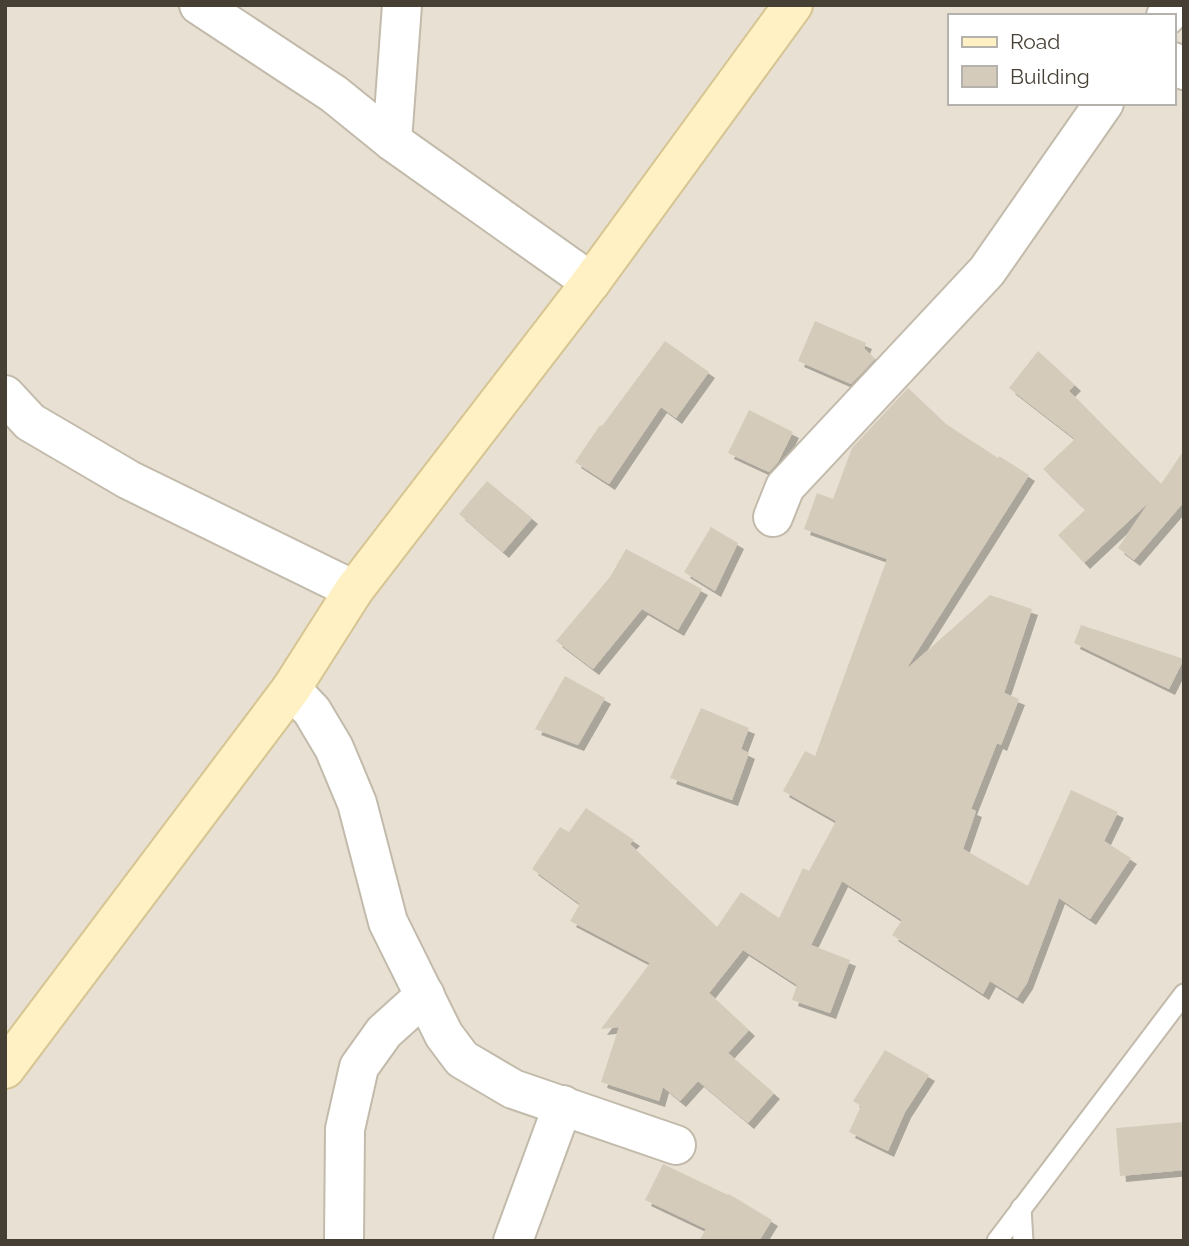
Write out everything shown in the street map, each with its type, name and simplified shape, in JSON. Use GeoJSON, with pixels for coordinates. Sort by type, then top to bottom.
{"type":"FeatureCollection","features":[{"type":"Feature","properties":{"kind":"street"},"geometry":{"type":"LineString","coordinates":[[199,5],[334,94],[392,141],[591,282]]}},
{"type":"Feature","properties":{"kind":"street"},"geometry":{"type":"LineString","coordinates":[[392,141],[402,5]]}},
{"type":"Feature","properties":{"kind":"street"},"geometry":{"type":"LineString","coordinates":[[5,1069],[291,689],[354,590],[591,282],[793,5]]}},
{"type":"Feature","properties":{"kind":"street"},"geometry":{"type":"LineString","coordinates":[[773,517],[785,487],[987,271],[1103,105]]}},
{"type":"Feature","properties":{"kind":"street"},"geometry":{"type":"LineString","coordinates":[[5,396],[30,422],[130,480],[354,590]]}},
{"type":"Feature","properties":{"kind":"street"},"geometry":{"type":"LineString","coordinates":[[291,689],[312,710],[334,748],[357,803],[388,922],[444,1035],[462,1059],[513,1089],[676,1145]]}},
{"type":"Feature","properties":{"kind":"street"},"geometry":{"type":"LineString","coordinates":[[344,1241],[345,1129],[359,1067],[384,1032],[425,995]]}},
{"type":"Feature","properties":{"kind":"street"},"geometry":{"type":"LineString","coordinates":[[513,1241],[563,1105]]}},
{"type":"Feature","properties":{"kind":"lane"},"geometry":{"type":"LineString","coordinates":[[997,1241],[1184,994]]}},
{"type":"Feature","properties":{"kind":"lane"},"geometry":{"type":"LineString","coordinates":[[1021,1208],[1023,1241]]}},
{"type":"Feature","properties":{"kind":"shaded area"},"geometry":{"type":"Polygon","coordinates":[[[5,5],[1184,5],[1184,1241],[5,1241],[5,5]]]}},
{"type":"Feature","properties":{"kind":"building"},"geometry":{"type":"Polygon","coordinates":[[[815,321],[866,343],[864,348],[875,359],[851,384],[798,361],[815,321]]]}},
{"type":"Feature","properties":{"kind":"building"},"geometry":{"type":"Polygon","coordinates":[[[665,341],[709,372],[676,418],[661,407],[609,484],[575,462],[665,341]]]}},
{"type":"Feature","properties":{"kind":"building"},"geometry":{"type":"Polygon","coordinates":[[[1038,351],[1075,385],[1069,391],[1161,484],[1184,450],[1184,502],[1134,560],[1118,548],[1149,502],[1084,563],[1058,535],[1085,510],[1043,469],[1075,439],[1009,388],[1038,351]]]}},
{"type":"Feature","properties":{"kind":"building"},"geometry":{"type":"Polygon","coordinates":[[[908,388],[946,424],[1029,475],[908,666],[990,595],[1032,609],[1004,693],[1019,699],[1001,745],[997,743],[971,809],[976,811],[963,849],[1028,886],[1071,790],[1118,812],[1104,841],[1131,858],[1090,919],[1059,898],[1027,983],[1017,998],[990,981],[983,994],[892,935],[902,920],[842,881],[811,945],[850,960],[830,1013],[792,1000],[797,985],[743,950],[709,993],[749,1030],[728,1053],[774,1093],[748,1123],[698,1081],[680,1101],[663,1087],[659,1101],[601,1082],[619,1027],[601,1029],[650,963],[570,921],[580,904],[532,869],[560,827],[569,832],[586,808],[634,840],[630,844],[717,927],[741,892],[779,918],[803,868],[809,871],[836,821],[783,791],[805,751],[815,756],[887,559],[804,529],[817,493],[833,499],[852,448],[908,388]]]}},
{"type":"Feature","properties":{"kind":"building"},"geometry":{"type":"Polygon","coordinates":[[[749,410],[793,432],[778,462],[769,472],[728,453],[749,410]]]}},
{"type":"Feature","properties":{"kind":"building"},"geometry":{"type":"Polygon","coordinates":[[[487,481],[532,518],[503,552],[459,514],[487,481]]]}},
{"type":"Feature","properties":{"kind":"building"},"geometry":{"type":"Polygon","coordinates":[[[711,527],[738,543],[715,591],[684,572],[711,527]]]}},
{"type":"Feature","properties":{"kind":"building"},"geometry":{"type":"Polygon","coordinates":[[[626,549],[702,589],[678,630],[642,609],[593,669],[556,641],[610,577],[626,549]]]}},
{"type":"Feature","properties":{"kind":"building"},"geometry":{"type":"Polygon","coordinates":[[[1081,625],[1184,659],[1169,689],[1074,643],[1081,625]]]}},
{"type":"Feature","properties":{"kind":"building"},"geometry":{"type":"Polygon","coordinates":[[[565,676],[605,698],[578,745],[535,729],[565,676]]]}},
{"type":"Feature","properties":{"kind":"building"},"geometry":{"type":"Polygon","coordinates":[[[701,708],[749,728],[741,749],[749,753],[732,800],[670,778],[701,708]]]}},
{"type":"Feature","properties":{"kind":"building"},"geometry":{"type":"Polygon","coordinates":[[[885,1050],[929,1075],[905,1112],[888,1151],[849,1132],[861,1106],[853,1101],[885,1050]]]}},
{"type":"Feature","properties":{"kind":"building"},"geometry":{"type":"Polygon","coordinates":[[[1184,1122],[1184,1170],[1120,1176],[1116,1128],[1184,1122]]]}},
{"type":"Feature","properties":{"kind":"building"},"geometry":{"type":"Polygon","coordinates":[[[663,1164],[729,1194],[772,1220],[759,1241],[699,1241],[706,1229],[645,1200],[663,1164]]]}}]}
